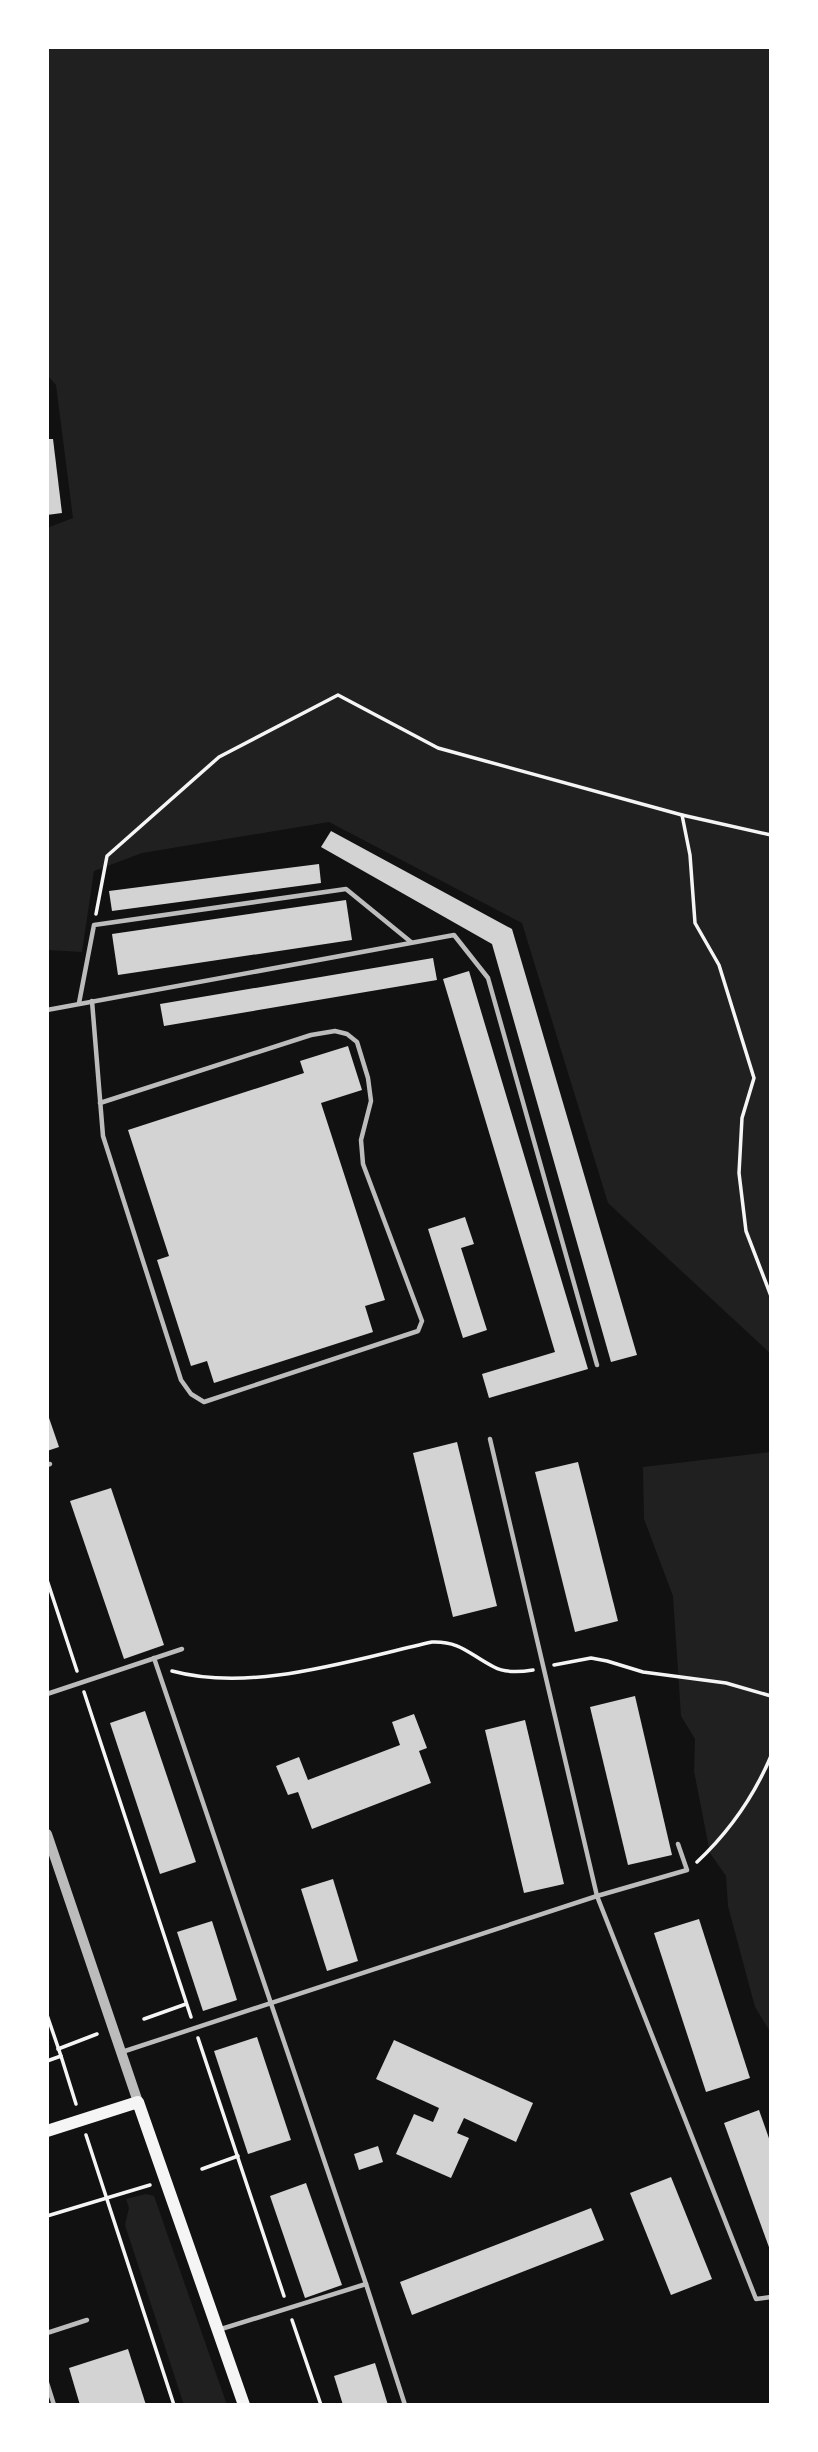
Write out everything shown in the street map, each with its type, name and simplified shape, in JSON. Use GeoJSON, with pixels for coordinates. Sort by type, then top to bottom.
{"type":"FeatureCollection","features":[{"type":"Feature","properties":{"kind":"main road"},"geometry":{"type":"LineString","coordinates":[[47,2131],[138,2102],[244,2405]]}},
{"type":"Feature","properties":{"kind":"street"},"geometry":{"type":"LineString","coordinates":[[47,1833],[138,2102]]}},
{"type":"Feature","properties":{"kind":"lane"},"geometry":{"type":"LineString","coordinates":[[79,1003],[94,925],[346,889],[411,943]]}},
{"type":"Feature","properties":{"kind":"lane"},"geometry":{"type":"LineString","coordinates":[[47,1010],[454,935],[488,978],[597,1365]]}},
{"type":"Feature","properties":{"kind":"lane"},"geometry":{"type":"LineString","coordinates":[[92,1000],[100,1103],[103,1136],[181,1380],[191,1394],[204,1402],[418,1331],[422,1321],[363,1164],[361,1140],[371,1101],[368,1078],[357,1042],[347,1034],[335,1031],[311,1035],[100,1103]]}},
{"type":"Feature","properties":{"kind":"lane"},"geometry":{"type":"LineString","coordinates":[[489,1439],[597,1896],[755,2299],[771,2297]]}},
{"type":"Feature","properties":{"kind":"lane"},"geometry":{"type":"LineString","coordinates":[[47,1694],[182,1649]]}},
{"type":"Feature","properties":{"kind":"lane"},"geometry":{"type":"LineString","coordinates":[[154,1658],[405,2405]]}},
{"type":"Feature","properties":{"kind":"lane"},"geometry":{"type":"LineString","coordinates":[[121,2052],[597,1896],[687,1870],[678,1844]]}},
{"type":"Feature","properties":{"kind":"lane"},"geometry":{"type":"LineString","coordinates":[[218,2331],[366,2284]]}},
{"type":"Feature","properties":{"kind":"lane"},"geometry":{"type":"LineString","coordinates":[[47,2333],[87,2320]]}},
{"type":"Feature","properties":{"kind":"lane"},"geometry":{"type":"LineString","coordinates":[[47,2383],[54,2405]]}},
{"type":"Feature","properties":{"kind":"path"},"geometry":{"type":"LineString","coordinates":[[94,925],[107,856],[219,757],[338,695],[438,748],[682,815],[771,835]]}},
{"type":"Feature","properties":{"kind":"path"},"geometry":{"type":"LineString","coordinates":[[682,815],[690,855],[695,923],[719,965],[754,1078],[742,1118],[739,1173],[746,1231],[771,1296]]}},
{"type":"Feature","properties":{"kind":"path"},"geometry":{"type":"LineString","coordinates":[[47,1580],[321,2405]]}},
{"type":"Feature","properties":{"kind":"path"},"geometry":{"type":"LineString","coordinates":[[157,1667],[182,1674],[230,1680],[269,1678],[432,1642],[448,1642],[472,1653],[496,1669],[520,1672],[591,1658],[643,1672],[726,1683],[771,1696]]}},
{"type":"Feature","properties":{"kind":"path"},"geometry":{"type":"LineString","coordinates":[[687,1870],[728,1830],[771,1756]]}},
{"type":"Feature","properties":{"kind":"path"},"geometry":{"type":"LineString","coordinates":[[144,2019],[187,2004]]}},
{"type":"Feature","properties":{"kind":"path"},"geometry":{"type":"LineString","coordinates":[[47,2015],[174,2405]]}},
{"type":"Feature","properties":{"kind":"path"},"geometry":{"type":"LineString","coordinates":[[58,2049],[97,2035]]}},
{"type":"Feature","properties":{"kind":"path"},"geometry":{"type":"LineString","coordinates":[[47,2061],[61,2056]]}},
{"type":"Feature","properties":{"kind":"path"},"geometry":{"type":"LineString","coordinates":[[202,2169],[238,2156]]}},
{"type":"Feature","properties":{"kind":"path"},"geometry":{"type":"LineString","coordinates":[[47,2216],[150,2185]]}},
{"type":"Feature","properties":{"kind":"shaded area"},"geometry":{"type":"Polygon","coordinates":[[[47,47],[771,47],[771,1354],[608,1203],[522,923],[329,822],[142,853],[94,871],[82,952],[47,950],[47,528],[73,518],[56,385],[47,375],[47,47]]]}},
{"type":"Feature","properties":{"kind":"shaded area"},"geometry":{"type":"Polygon","coordinates":[[[771,1452],[771,2033],[755,2007],[728,1906],[726,1876],[710,1853],[694,1771],[695,1739],[681,1716],[673,1596],[644,1519],[643,1467],[771,1452]]]}},
{"type":"Feature","properties":{"kind":"shaded area"},"geometry":{"type":"Polygon","coordinates":[[[146,2194],[154,2196],[227,2405],[184,2405],[125,2225],[129,2208],[126,2199],[146,2194]]]}},
{"type":"Feature","properties":{"kind":"building"},"geometry":{"type":"Polygon","coordinates":[[[47,439],[53,439],[62,513],[47,515],[47,439]]]}},
{"type":"Feature","properties":{"kind":"building"},"geometry":{"type":"Polygon","coordinates":[[[331,831],[512,929],[637,1355],[611,1362],[492,944],[321,847],[331,831]]]}},
{"type":"Feature","properties":{"kind":"building"},"geometry":{"type":"Polygon","coordinates":[[[319,864],[321,883],[112,911],[109,891],[319,864]]]}},
{"type":"Feature","properties":{"kind":"building"},"geometry":{"type":"Polygon","coordinates":[[[346,900],[352,940],[118,975],[112,934],[346,900]]]}},
{"type":"Feature","properties":{"kind":"building"},"geometry":{"type":"Polygon","coordinates":[[[433,958],[437,980],[164,1026],[160,1004],[433,958]]]}},
{"type":"Feature","properties":{"kind":"building"},"geometry":{"type":"Polygon","coordinates":[[[469,971],[588,1369],[489,1398],[482,1374],[555,1352],[443,979],[469,971]]]}},
{"type":"Feature","properties":{"kind":"building"},"geometry":{"type":"Polygon","coordinates":[[[348,1046],[362,1090],[321,1103],[385,1300],[365,1306],[373,1332],[214,1383],[207,1361],[191,1366],[157,1260],[169,1256],[128,1130],[304,1073],[300,1061],[348,1046]]]}},
{"type":"Feature","properties":{"kind":"building"},"geometry":{"type":"Polygon","coordinates":[[[465,1217],[474,1244],[461,1248],[487,1330],[463,1338],[428,1229],[465,1217]]]}},
{"type":"Feature","properties":{"kind":"building"},"geometry":{"type":"Polygon","coordinates":[[[47,1412],[59,1447],[47,1451],[47,1412]]]}},
{"type":"Feature","properties":{"kind":"building"},"geometry":{"type":"Polygon","coordinates":[[[457,1442],[497,1606],[453,1617],[413,1453],[457,1442]]]}},
{"type":"Feature","properties":{"kind":"building"},"geometry":{"type":"Polygon","coordinates":[[[578,1462],[618,1621],[575,1632],[535,1472],[578,1462]]]}},
{"type":"Feature","properties":{"kind":"building"},"geometry":{"type":"Polygon","coordinates":[[[111,1488],[164,1645],[124,1659],[70,1501],[111,1488]]]}},
{"type":"Feature","properties":{"kind":"building"},"geometry":{"type":"Polygon","coordinates":[[[635,1696],[672,1855],[628,1865],[590,1707],[635,1696]]]}},
{"type":"Feature","properties":{"kind":"building"},"geometry":{"type":"Polygon","coordinates":[[[145,1711],[196,1862],[160,1874],[110,1723],[145,1711]]]}},
{"type":"Feature","properties":{"kind":"building"},"geometry":{"type":"Polygon","coordinates":[[[414,1714],[427,1748],[419,1751],[431,1783],[312,1829],[298,1792],[288,1795],[276,1766],[299,1757],[308,1780],[400,1745],[392,1722],[414,1714]]]}},
{"type":"Feature","properties":{"kind":"building"},"geometry":{"type":"Polygon","coordinates":[[[525,1720],[564,1884],[524,1893],[485,1730],[525,1720]]]}},
{"type":"Feature","properties":{"kind":"building"},"geometry":{"type":"Polygon","coordinates":[[[333,1879],[358,1961],[327,1971],[301,1889],[333,1879]]]}},
{"type":"Feature","properties":{"kind":"building"},"geometry":{"type":"Polygon","coordinates":[[[699,1919],[750,2078],[706,2092],[654,1933],[699,1919]]]}},
{"type":"Feature","properties":{"kind":"building"},"geometry":{"type":"Polygon","coordinates":[[[212,1921],[237,2000],[203,2011],[177,1932],[212,1921]]]}},
{"type":"Feature","properties":{"kind":"building"},"geometry":{"type":"Polygon","coordinates":[[[257,2037],[291,2140],[248,2154],[214,2051],[257,2037]]]}},
{"type":"Feature","properties":{"kind":"building"},"geometry":{"type":"Polygon","coordinates":[[[394,2040],[533,2103],[516,2142],[464,2118],[457,2133],[469,2138],[451,2178],[396,2154],[414,2114],[433,2122],[439,2108],[376,2079],[394,2040]]]}},
{"type":"Feature","properties":{"kind":"building"},"geometry":{"type":"Polygon","coordinates":[[[759,2110],[771,2144],[770,2250],[724,2123],[759,2110]]]}},
{"type":"Feature","properties":{"kind":"building"},"geometry":{"type":"Polygon","coordinates":[[[378,2146],[383,2162],[359,2170],[354,2154],[378,2146]]]}},
{"type":"Feature","properties":{"kind":"building"},"geometry":{"type":"Polygon","coordinates":[[[671,2177],[712,2279],[671,2295],[630,2193],[671,2177]]]}},
{"type":"Feature","properties":{"kind":"building"},"geometry":{"type":"Polygon","coordinates":[[[306,2183],[342,2285],[305,2298],[270,2196],[306,2183]]]}},
{"type":"Feature","properties":{"kind":"building"},"geometry":{"type":"Polygon","coordinates":[[[591,2208],[604,2240],[412,2315],[400,2282],[591,2208]]]}},
{"type":"Feature","properties":{"kind":"building"},"geometry":{"type":"Polygon","coordinates":[[[128,2349],[146,2405],[80,2405],[69,2368],[128,2349]]]}},
{"type":"Feature","properties":{"kind":"building"},"geometry":{"type":"Polygon","coordinates":[[[375,2363],[388,2405],[343,2405],[334,2376],[375,2363]]]}}]}
